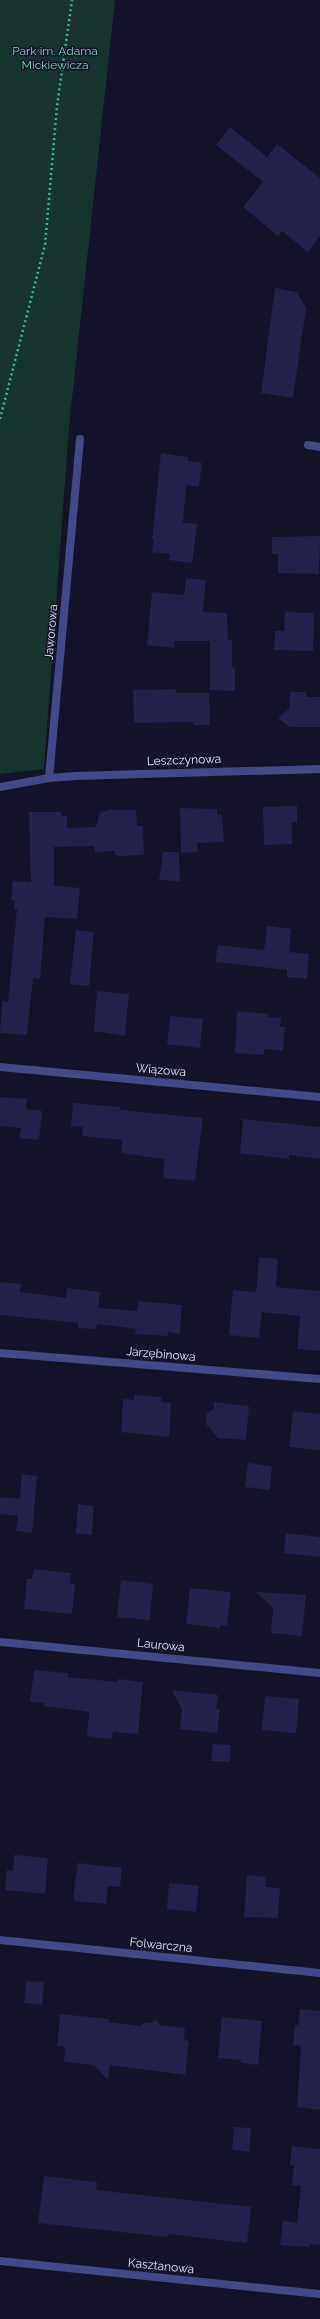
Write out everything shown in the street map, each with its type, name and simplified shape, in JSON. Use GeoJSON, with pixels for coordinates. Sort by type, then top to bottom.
{"type":"FeatureCollection","features":[{"type":"Feature","properties":{"kind":"street","name":"Jaworowa"},"geometry":{"type":"LineString","coordinates":[[49,778],[80,439]]}},
{"type":"Feature","properties":{"kind":"street"},"geometry":{"type":"LineString","coordinates":[[308,445],[320,447]]}},
{"type":"Feature","properties":{"kind":"street","name":"Leszczynowa"},"geometry":{"type":"LineString","coordinates":[[49,778],[320,768]]}},
{"type":"Feature","properties":{"kind":"street"},"geometry":{"type":"LineString","coordinates":[[0,787],[49,778]]}},
{"type":"Feature","properties":{"kind":"street","name":"Wiązowa"},"geometry":{"type":"LineString","coordinates":[[0,1067],[320,1097]]}},
{"type":"Feature","properties":{"kind":"street","name":"Jarzębinowa"},"geometry":{"type":"LineString","coordinates":[[0,1354],[320,1379]]}},
{"type":"Feature","properties":{"kind":"street","name":"Laurowa"},"geometry":{"type":"LineString","coordinates":[[0,1642],[320,1673]]}},
{"type":"Feature","properties":{"kind":"street","name":"Folwarczna"},"geometry":{"type":"LineString","coordinates":[[0,1940],[320,1973]]}},
{"type":"Feature","properties":{"kind":"street","name":"Kasztanowa"},"geometry":{"type":"LineString","coordinates":[[0,2261],[320,2294]]}},
{"type":"Feature","properties":{"kind":"path"},"geometry":{"type":"LineString","coordinates":[[0,419],[45,245],[57,106],[72,0]]}},
{"type":"Feature","properties":{"kind":"green space","name":"Park im. Adama Mickiewicza"},"geometry":{"type":"Polygon","coordinates":[[[0,0],[115,0],[69,427],[44,769],[0,774],[0,0]]]}},
{"type":"Feature","properties":{"kind":"building"},"geometry":{"type":"Polygon","coordinates":[[[230,127],[267,157],[277,144],[320,178],[320,236],[308,252],[282,231],[278,236],[243,207],[263,182],[216,145],[230,127]]]}},
{"type":"Feature","properties":{"kind":"building"},"geometry":{"type":"Polygon","coordinates":[[[275,288],[297,292],[306,308],[293,398],[261,393],[275,288]]]}},
{"type":"Feature","properties":{"kind":"building"},"geometry":{"type":"Polygon","coordinates":[[[161,453],[188,457],[188,461],[202,463],[199,487],[186,485],[183,523],[197,524],[192,563],[169,560],[170,554],[152,552],[161,453]]]}},
{"type":"Feature","properties":{"kind":"building"},"geometry":{"type":"Polygon","coordinates":[[[320,536],[319,574],[278,573],[278,554],[272,554],[272,537],[320,536]]]}},
{"type":"Feature","properties":{"kind":"building"},"geometry":{"type":"Polygon","coordinates":[[[186,578],[206,580],[203,612],[227,613],[228,640],[232,640],[232,667],[235,668],[235,691],[210,690],[210,641],[175,641],[174,648],[147,645],[152,592],[184,595],[186,578]]]}},
{"type":"Feature","properties":{"kind":"building"},"geometry":{"type":"Polygon","coordinates":[[[285,612],[314,613],[313,651],[274,650],[275,631],[284,631],[285,612]]]}},
{"type":"Feature","properties":{"kind":"building"},"geometry":{"type":"Polygon","coordinates":[[[176,689],[176,693],[209,693],[210,725],[193,725],[193,722],[134,723],[133,690],[176,689]]]}},
{"type":"Feature","properties":{"kind":"building"},"geometry":{"type":"Polygon","coordinates":[[[290,692],[306,692],[306,697],[320,697],[320,727],[290,727],[278,718],[289,709],[290,692]]]}},
{"type":"Feature","properties":{"kind":"building"},"geometry":{"type":"Polygon","coordinates":[[[297,806],[297,822],[292,822],[292,844],[264,845],[263,807],[297,806]]]}},
{"type":"Feature","properties":{"kind":"building"},"geometry":{"type":"Polygon","coordinates":[[[180,808],[217,809],[217,815],[222,815],[224,842],[197,843],[198,852],[181,853],[180,808]]]}},
{"type":"Feature","properties":{"kind":"building"},"geometry":{"type":"Polygon","coordinates":[[[109,810],[136,810],[137,826],[143,826],[144,855],[120,856],[115,855],[115,851],[95,852],[94,846],[54,847],[54,886],[80,888],[77,919],[45,917],[40,979],[33,978],[27,1035],[0,1033],[2,1001],[8,1002],[17,909],[14,909],[15,901],[11,900],[13,881],[31,882],[29,812],[61,812],[61,816],[67,816],[67,828],[96,827],[100,813],[109,810]]]}},
{"type":"Feature","properties":{"kind":"building"},"geometry":{"type":"Polygon","coordinates":[[[163,852],[179,852],[180,881],[159,880],[163,852]]]}},
{"type":"Feature","properties":{"kind":"building"},"geometry":{"type":"Polygon","coordinates":[[[267,926],[291,929],[289,952],[309,954],[307,979],[287,977],[287,970],[215,962],[218,945],[264,950],[267,926]]]}},
{"type":"Feature","properties":{"kind":"building"},"geometry":{"type":"Polygon","coordinates":[[[76,930],[94,932],[89,986],[70,984],[76,930]]]}},
{"type":"Feature","properties":{"kind":"building"},"geometry":{"type":"Polygon","coordinates":[[[97,991],[129,994],[125,1036],[94,1031],[97,991]]]}},
{"type":"Feature","properties":{"kind":"building"},"geometry":{"type":"Polygon","coordinates":[[[237,1011],[268,1014],[267,1017],[281,1018],[280,1027],[285,1027],[283,1051],[264,1049],[264,1055],[235,1053],[237,1011]]]}},
{"type":"Feature","properties":{"kind":"building"},"geometry":{"type":"Polygon","coordinates":[[[170,1016],[203,1019],[200,1048],[167,1044],[170,1016]]]}},
{"type":"Feature","properties":{"kind":"building"},"geometry":{"type":"Polygon","coordinates":[[[0,1097],[27,1099],[26,1109],[42,1111],[39,1140],[19,1138],[21,1128],[0,1126],[0,1097]]]}},
{"type":"Feature","properties":{"kind":"building"},"geometry":{"type":"Polygon","coordinates":[[[73,1103],[120,1107],[120,1110],[203,1118],[195,1181],[163,1178],[164,1159],[121,1153],[122,1140],[82,1136],[83,1127],[71,1126],[73,1103]]]}},
{"type":"Feature","properties":{"kind":"building"},"geometry":{"type":"Polygon","coordinates":[[[243,1119],[320,1127],[320,1159],[289,1155],[289,1159],[240,1153],[243,1119]]]}},
{"type":"Feature","properties":{"kind":"building"},"geometry":{"type":"Polygon","coordinates":[[[259,1257],[278,1259],[276,1287],[320,1291],[320,1351],[297,1349],[300,1316],[262,1312],[259,1338],[229,1335],[233,1290],[256,1292],[259,1257]]]}},
{"type":"Feature","properties":{"kind":"building"},"geometry":{"type":"Polygon","coordinates":[[[0,1282],[21,1284],[20,1292],[66,1298],[67,1288],[100,1292],[98,1308],[137,1311],[138,1301],[182,1305],[180,1334],[168,1332],[168,1336],[135,1334],[136,1329],[97,1324],[96,1329],[78,1328],[78,1323],[0,1315],[0,1282]]]}},
{"type":"Feature","properties":{"kind":"building"},"geometry":{"type":"Polygon","coordinates":[[[134,1395],[161,1397],[161,1402],[171,1403],[169,1437],[121,1432],[123,1399],[134,1400],[134,1395]]]}},
{"type":"Feature","properties":{"kind":"building"},"geometry":{"type":"Polygon","coordinates":[[[214,1402],[249,1406],[246,1440],[218,1438],[206,1424],[207,1413],[214,1408],[214,1402]]]}},
{"type":"Feature","properties":{"kind":"building"},"geometry":{"type":"Polygon","coordinates":[[[293,1411],[320,1414],[320,1450],[289,1447],[293,1411]]]}},
{"type":"Feature","properties":{"kind":"building"},"geometry":{"type":"Polygon","coordinates":[[[248,1463],[272,1466],[270,1490],[245,1487],[248,1463]]]}},
{"type":"Feature","properties":{"kind":"building"},"geometry":{"type":"Polygon","coordinates":[[[22,1474],[37,1476],[32,1533],[16,1531],[18,1516],[0,1514],[0,1497],[20,1499],[22,1474]]]}},
{"type":"Feature","properties":{"kind":"building"},"geometry":{"type":"Polygon","coordinates":[[[78,1504],[94,1506],[92,1535],[76,1533],[78,1504]]]}},
{"type":"Feature","properties":{"kind":"building"},"geometry":{"type":"Polygon","coordinates":[[[286,1533],[320,1537],[320,1557],[284,1553],[286,1533]]]}},
{"type":"Feature","properties":{"kind":"building"},"geometry":{"type":"Polygon","coordinates":[[[34,1569],[71,1573],[70,1584],[75,1584],[72,1614],[24,1609],[27,1579],[32,1579],[34,1569]]]}},
{"type":"Feature","properties":{"kind":"building"},"geometry":{"type":"Polygon","coordinates":[[[121,1580],[153,1584],[150,1620],[117,1617],[121,1580]]]}},
{"type":"Feature","properties":{"kind":"building"},"geometry":{"type":"Polygon","coordinates":[[[190,1588],[231,1592],[227,1626],[220,1625],[220,1628],[186,1624],[190,1588]]]}},
{"type":"Feature","properties":{"kind":"building"},"geometry":{"type":"Polygon","coordinates":[[[256,1592],[306,1595],[302,1636],[271,1633],[273,1608],[256,1592]]]}},
{"type":"Feature","properties":{"kind":"building"},"geometry":{"type":"Polygon","coordinates":[[[34,1670],[68,1673],[68,1677],[117,1682],[118,1679],[143,1682],[138,1734],[113,1732],[112,1739],[87,1736],[89,1712],[44,1706],[44,1703],[30,1702],[34,1670]]]}},
{"type":"Feature","properties":{"kind":"building"},"geometry":{"type":"Polygon","coordinates":[[[172,1690],[218,1695],[216,1709],[220,1709],[217,1733],[180,1729],[182,1710],[172,1690]]]}},
{"type":"Feature","properties":{"kind":"building"},"geometry":{"type":"Polygon","coordinates":[[[265,1696],[299,1699],[296,1733],[262,1730],[265,1696]]]}},
{"type":"Feature","properties":{"kind":"building"},"geometry":{"type":"Polygon","coordinates":[[[213,1744],[231,1745],[230,1762],[211,1761],[213,1744]]]}},
{"type":"Feature","properties":{"kind":"building"},"geometry":{"type":"Polygon","coordinates":[[[14,1855],[48,1858],[45,1894],[5,1890],[7,1870],[13,1871],[14,1855]]]}},
{"type":"Feature","properties":{"kind":"building"},"geometry":{"type":"Polygon","coordinates":[[[78,1863],[122,1868],[120,1887],[108,1886],[106,1904],[75,1901],[73,1897],[78,1863]]]}},
{"type":"Feature","properties":{"kind":"building"},"geometry":{"type":"Polygon","coordinates":[[[247,1875],[266,1877],[265,1887],[280,1888],[278,1918],[244,1917],[247,1875]]]}},
{"type":"Feature","properties":{"kind":"building"},"geometry":{"type":"Polygon","coordinates":[[[169,1883],[199,1886],[196,1912],[167,1909],[169,1883]]]}},
{"type":"Feature","properties":{"kind":"building"},"geometry":{"type":"Polygon","coordinates":[[[26,1981],[44,1982],[42,2005],[24,2003],[26,1981]]]}},
{"type":"Feature","properties":{"kind":"building"},"geometry":{"type":"Polygon","coordinates":[[[300,2009],[320,2011],[320,2110],[297,2107],[301,2046],[293,2045],[295,2025],[298,2025],[300,2009]]]}},
{"type":"Feature","properties":{"kind":"building"},"geometry":{"type":"Polygon","coordinates":[[[60,2014],[109,2019],[109,2022],[140,2026],[144,2023],[150,2023],[156,2019],[160,2025],[185,2028],[184,2040],[189,2041],[185,2075],[110,2065],[108,2080],[94,2065],[64,2062],[65,2047],[57,2046],[60,2014]]]}},
{"type":"Feature","properties":{"kind":"building"},"geometry":{"type":"Polygon","coordinates":[[[222,2017],[262,2021],[258,2065],[241,2063],[241,2060],[218,2058],[222,2017]]]}},
{"type":"Feature","properties":{"kind":"building"},"geometry":{"type":"Polygon","coordinates":[[[234,2127],[251,2128],[249,2152],[232,2150],[234,2127]]]}},
{"type":"Feature","properties":{"kind":"building"},"geometry":{"type":"Polygon","coordinates":[[[292,2146],[320,2149],[320,2245],[310,2244],[310,2247],[280,2245],[283,2221],[297,2223],[301,2186],[292,2185],[294,2165],[290,2165],[292,2146]]]}},
{"type":"Feature","properties":{"kind":"building"},"geometry":{"type":"Polygon","coordinates":[[[44,2176],[97,2182],[96,2190],[251,2207],[247,2243],[168,2234],[167,2237],[38,2223],[44,2176]]]}}]}
